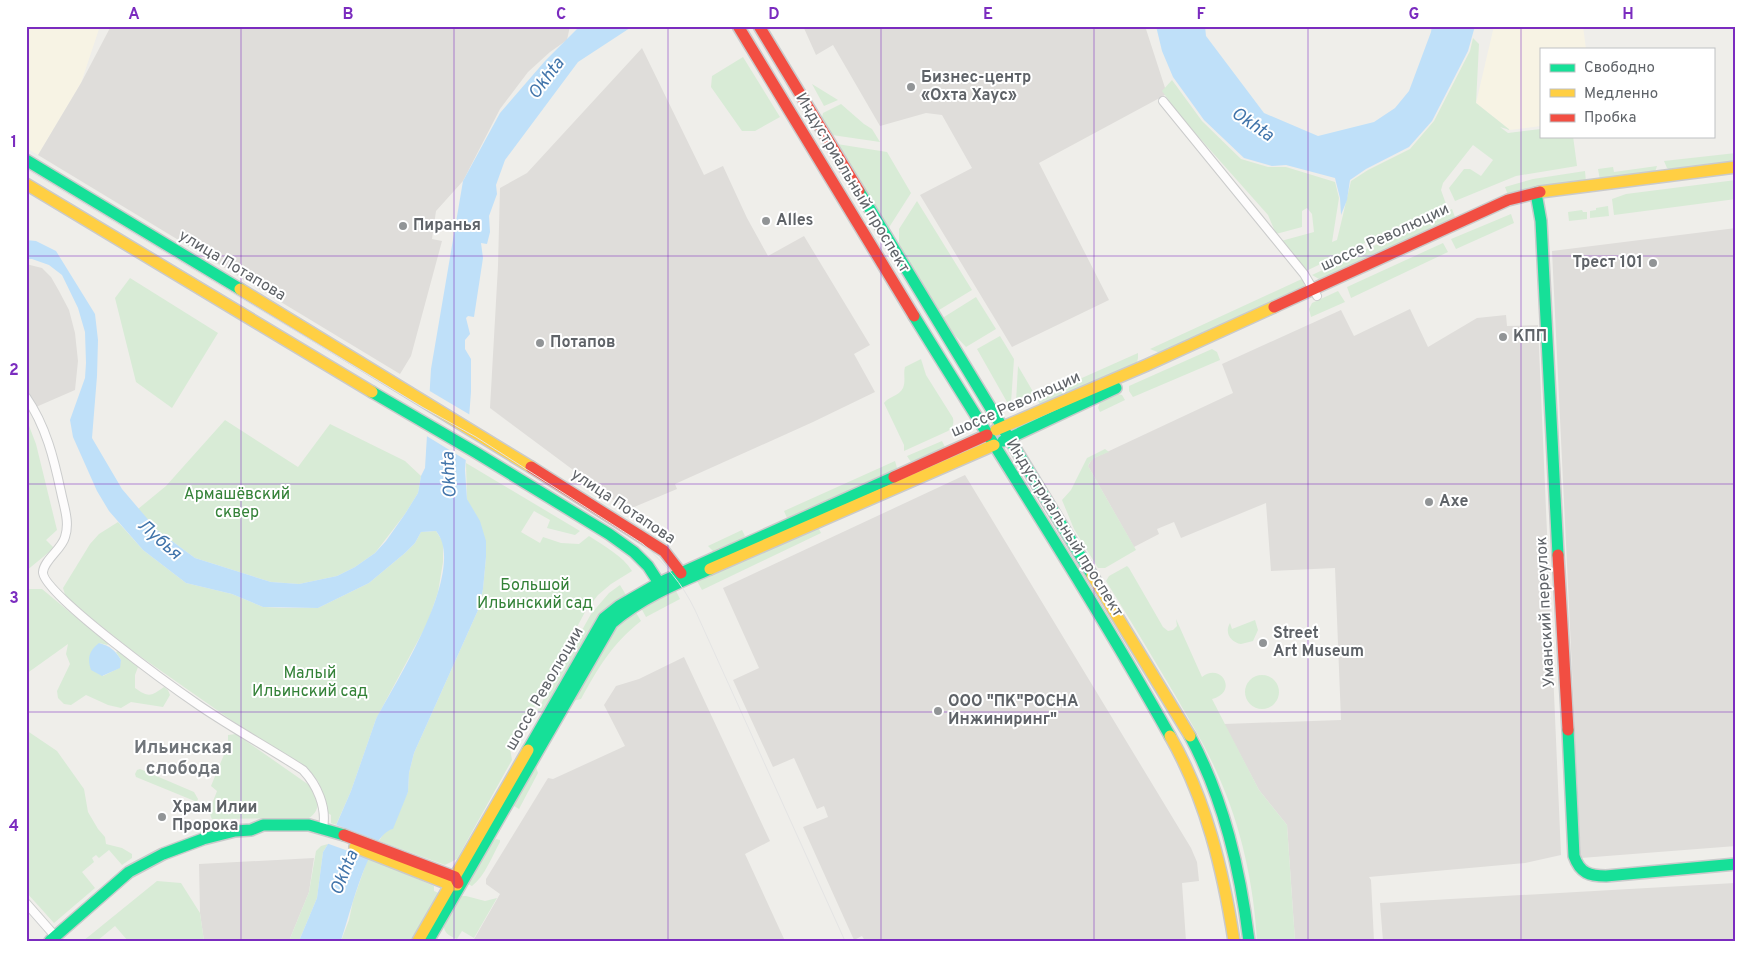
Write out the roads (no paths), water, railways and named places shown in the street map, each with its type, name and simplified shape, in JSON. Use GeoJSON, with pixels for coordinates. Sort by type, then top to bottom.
{"type":"FeatureCollection","features":[{"type":"Feature","properties":{"kind":"main road","name":"Индустриальный проспект"},"geometry":{"type":"LineString","coordinates":[[738,26],[987,435],[1144,688],[1179,751],[1198,795],[1216,849],[1228,902],[1234,941]]}},
{"type":"Feature","properties":{"kind":"main road","name":"Индустриальный проспект"},"geometry":{"type":"LineString","coordinates":[[759,26],[1152,671],[1202,758],[1214,784],[1230,834],[1241,882],[1249,941]]}},
{"type":"Feature","properties":{"kind":"main road","name":"улица Потапова"},"geometry":{"type":"LineString","coordinates":[[26,160],[477,432],[658,546],[681,572]]}},
{"type":"Feature","properties":{"kind":"main road","name":"шоссе Революции"},"geometry":{"type":"LineString","coordinates":[[1537,197],[1736,167]]}},
{"type":"Feature","properties":{"kind":"main road","name":"шоссе Революции"},"geometry":{"type":"LineString","coordinates":[[455,882],[612,623],[635,604],[812,524],[865,504],[1010,438],[1508,200],[1736,176]]}},
{"type":"Feature","properties":{"kind":"main road","name":"улица Потапова"},"geometry":{"type":"LineString","coordinates":[[26,184],[610,534],[634,552],[648,566],[659,582]]}},
{"type":"Feature","properties":{"kind":"main road","name":"Уманский переулок"},"geometry":{"type":"LineString","coordinates":[[1537,197],[1543,254],[1574,856],[1577,866],[1584,873],[1594,876],[1736,864]]}},
{"type":"Feature","properties":{"kind":"main road","name":"шоссе Революции"},"geometry":{"type":"LineString","coordinates":[[455,882],[604,618],[619,606],[659,582],[681,572],[1003,427],[1051,408],[1316,292]]}},
{"type":"Feature","properties":{"kind":"main road"},"geometry":{"type":"LineString","coordinates":[[659,582],[675,585],[681,572]]}},
{"type":"Feature","properties":{"kind":"main road"},"geometry":{"type":"LineString","coordinates":[[52,938],[129,872],[147,861],[203,839],[235,831],[327,831],[455,882]]}},
{"type":"Feature","properties":{"kind":"main road"},"geometry":{"type":"LineString","coordinates":[[418,941],[455,882]]}},
{"type":"Feature","properties":{"kind":"main road"},"geometry":{"type":"LineString","coordinates":[[428,941],[455,882]]}},
{"type":"Feature","properties":{"kind":"street"},"geometry":{"type":"LineString","coordinates":[[1163,101],[1316,292]]}},
{"type":"Feature","properties":{"kind":"street"},"geometry":{"type":"LineString","coordinates":[[26,397],[36,412],[53,456],[67,517],[65,540],[46,566],[43,572],[44,578],[54,592],[124,651],[198,705],[304,770],[312,779],[319,793],[327,831]]}},
{"type":"Feature","properties":{"kind":"street"},"geometry":{"type":"LineString","coordinates":[[26,903],[52,938]]}},
{"type":"Feature","properties":{"kind":"water"},"geometry":{"type":"Polygon","coordinates":[[[580,26],[633,26],[578,62],[505,160],[496,185],[497,194],[489,216],[490,232],[487,244],[481,243],[483,258],[474,317],[468,316],[466,318],[470,334],[465,340],[465,349],[471,359],[471,392],[465,470],[467,499],[480,521],[486,541],[483,589],[479,608],[414,753],[409,773],[408,792],[393,829],[384,834],[368,860],[341,941],[299,941],[317,898],[323,852],[351,791],[376,719],[426,625],[443,571],[443,548],[436,531],[421,532],[415,543],[405,553],[369,583],[318,608],[263,607],[232,594],[186,583],[143,550],[109,511],[97,491],[73,437],[70,420],[85,378],[85,332],[78,308],[62,275],[49,265],[32,259],[26,259],[26,240],[36,241],[56,251],[95,314],[98,340],[92,438],[122,489],[157,530],[195,558],[271,582],[299,584],[337,576],[355,567],[375,553],[386,541],[418,493],[421,476],[425,468],[431,369],[463,181],[500,113],[545,61],[580,26]]]}},
{"type":"Feature","properties":{"kind":"water","name":"Okhta"},"geometry":{"type":"Polygon","coordinates":[[[1156,26],[1205,26],[1206,36],[1264,113],[1318,136],[1374,122],[1395,108],[1409,91],[1432,26],[1475,26],[1468,51],[1432,121],[1409,147],[1366,169],[1350,180],[1347,200],[1341,215],[1340,198],[1335,178],[1286,165],[1272,166],[1244,158],[1204,120],[1173,77],[1162,51],[1156,26]]]}},
{"type":"Feature","properties":{"kind":"water"},"geometry":{"type":"Polygon","coordinates":[[[99,643],[112,649],[121,660],[120,668],[102,676],[91,670],[89,662],[91,652],[99,643]]]}},
{"type":"Feature","properties":{"kind":"tram line"},"geometry":{"type":"LineString","coordinates":[[26,169],[422,407],[476,437],[651,551],[679,583],[695,610],[845,941]]}},
{"type":"Feature","properties":{"kind":"place","name":"Бизнес-центр «Охта Хаус»"},"geometry":{"type":"Point","coordinates":[911,87]}},
{"type":"Feature","properties":{"kind":"place","name":"Alles"},"geometry":{"type":"Point","coordinates":[766,221]}},
{"type":"Feature","properties":{"kind":"place","name":"Пиранья"},"geometry":{"type":"Point","coordinates":[403,226]}},
{"type":"Feature","properties":{"kind":"place","name":"Трест 101"},"geometry":{"type":"Point","coordinates":[1653,263]}},
{"type":"Feature","properties":{"kind":"place","name":"КПП"},"geometry":{"type":"Point","coordinates":[1503,337]}},
{"type":"Feature","properties":{"kind":"place","name":"Потапов"},"geometry":{"type":"Point","coordinates":[540,343]}},
{"type":"Feature","properties":{"kind":"place","name":"Ахе"},"geometry":{"type":"Point","coordinates":[1429,502]}},
{"type":"Feature","properties":{"kind":"place","name":"Street Art Museum"},"geometry":{"type":"Point","coordinates":[1263,643]}},
{"type":"Feature","properties":{"kind":"place","name":"ООО \"ПК\"РОСНА Инжиниринг\""},"geometry":{"type":"Point","coordinates":[938,711]}},
{"type":"Feature","properties":{"kind":"place","name":"Храм Илии Пророка"},"geometry":{"type":"Point","coordinates":[162,817]}},
{"type":"Feature","properties":{"kind":"district","name":"Ильинская слобода"},"geometry":{"type":"Point","coordinates":[183,758]}},
{"type":"Feature","properties":{"kind":"park label","name":"Армашёвский сквер"},"geometry":{"type":"Point","coordinates":[237,504]}},
{"type":"Feature","properties":{"kind":"park label","name":"Большой Ильинский сад"},"geometry":{"type":"Point","coordinates":[535,595]}},
{"type":"Feature","properties":{"kind":"park label","name":"Малый Ильинский сад"},"geometry":{"type":"Point","coordinates":[310,683]}},
{"type":"Feature","properties":{"kind":"water label","name":"Лубья"},"geometry":{"type":"Point","coordinates":[159,540]}}]}
